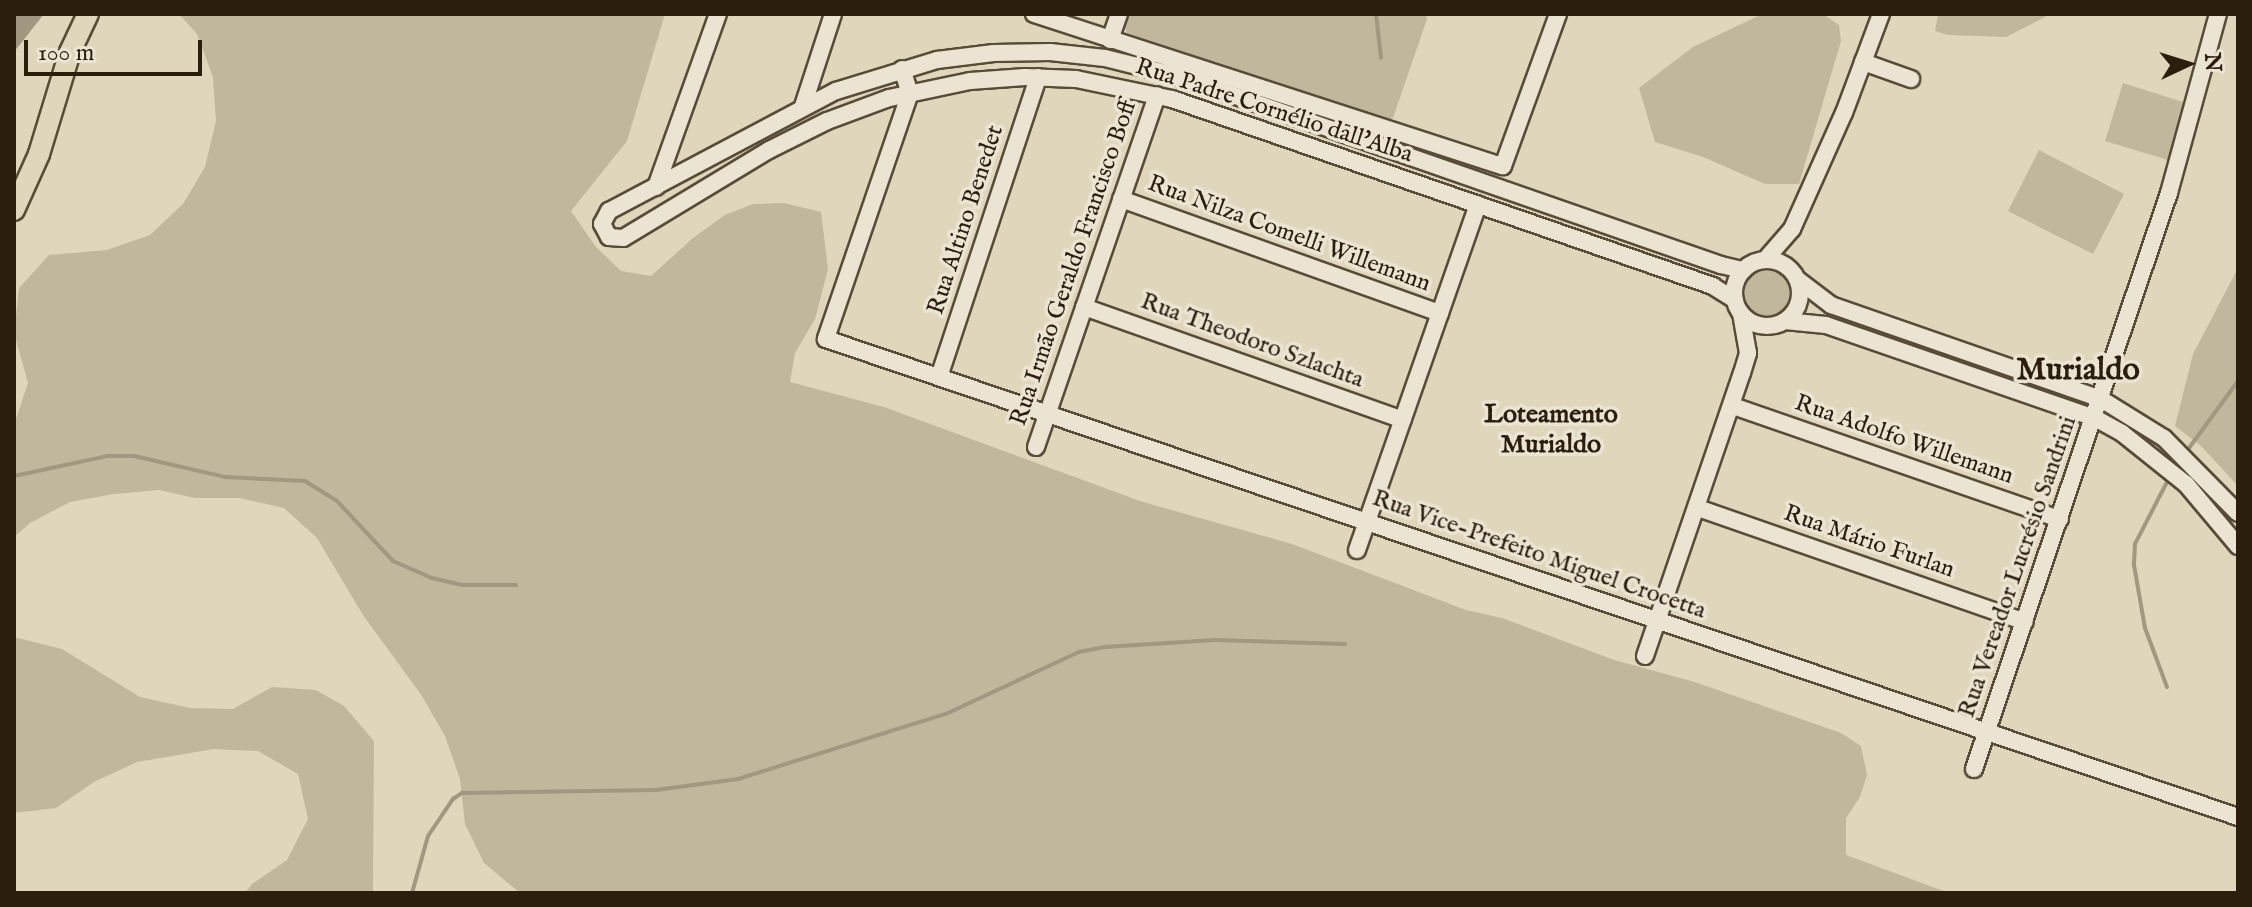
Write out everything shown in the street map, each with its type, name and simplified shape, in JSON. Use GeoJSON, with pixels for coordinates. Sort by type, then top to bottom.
{"type":"FeatureCollection","features":[{"type":"Feature","properties":{"kind":"main road"},"geometry":{"type":"LineString","coordinates":[[14,210],[39,154],[70,52],[88,14]]}},
{"type":"Feature","properties":{"kind":"street"},"geometry":{"type":"LineString","coordinates":[[656,187],[718,14]]}},
{"type":"Feature","properties":{"kind":"street"},"geometry":{"type":"LineString","coordinates":[[803,106],[833,14]]}},
{"type":"Feature","properties":{"kind":"street"},"geometry":{"type":"LineString","coordinates":[[1034,14],[1503,166],[1558,14]]}},
{"type":"Feature","properties":{"kind":"street"},"geometry":{"type":"LineString","coordinates":[[1110,40],[1119,14]]}},
{"type":"Feature","properties":{"kind":"street"},"geometry":{"type":"LineString","coordinates":[[1645,656],[1733,406],[1748,353],[1735,284],[1743,270],[1765,260],[1792,229],[1881,14]]}},
{"type":"Feature","properties":{"kind":"street","name":"Rua Vereador Lucrésio Sandrini"},"geometry":{"type":"LineString","coordinates":[[1974,769],[2169,193],[2218,14]]}},
{"type":"Feature","properties":{"kind":"street","name":"Rua Padre Cornélio dall'Alba"},"geometry":{"type":"LineString","coordinates":[[1738,307],[1713,286],[1157,95],[1101,82],[1038,77],[970,81],[910,93],[858,109],[798,135],[623,238],[613,239],[605,233],[603,219],[609,211],[803,106],[902,69],[965,56],[1022,52],[1079,54],[1131,63],[1743,270]]}},
{"type":"Feature","properties":{"kind":"street"},"geometry":{"type":"LineString","coordinates":[[1863,62],[1911,79]]}},
{"type":"Feature","properties":{"kind":"street"},"geometry":{"type":"LineString","coordinates":[[902,69],[910,93]]}},
{"type":"Feature","properties":{"kind":"street","name":"Rua Altino Benedet"},"geometry":{"type":"LineString","coordinates":[[939,377],[1038,77]]}},
{"type":"Feature","properties":{"kind":"street","name":"Rua Vice-Prefeito Miguel Crocetta"},"geometry":{"type":"LineString","coordinates":[[910,93],[826,339],[2238,817]]}},
{"type":"Feature","properties":{"kind":"street","name":"Rua Irmão Geraldo Francisco Boff"},"geometry":{"type":"LineString","coordinates":[[1036,447],[1157,95]]}},
{"type":"Feature","properties":{"kind":"street","name":"Rua Nilza Comelli Willemann"},"geometry":{"type":"LineString","coordinates":[[1121,199],[1440,313]]}},
{"type":"Feature","properties":{"kind":"street"},"geometry":{"type":"LineString","coordinates":[[1357,550],[1478,205]]}},
{"type":"Feature","properties":{"kind":"street"},"geometry":{"type":"LineString","coordinates":[[1748,353],[1799,302],[1792,229]]}},
{"type":"Feature","properties":{"kind":"street"},"geometry":{"type":"LineString","coordinates":[[1765,260],[1780,262],[1831,305],[2101,399],[2164,438],[2238,513]]}},
{"type":"Feature","properties":{"kind":"street","name":"Rua Theodoro Szlachta"},"geometry":{"type":"LineString","coordinates":[[1084,307],[1403,420]]}},
{"type":"Feature","properties":{"kind":"street"},"geometry":{"type":"LineString","coordinates":[[1738,307],[1754,324],[1826,325],[2095,418],[2150,453],[2186,484],[2238,546]]}},
{"type":"Feature","properties":{"kind":"street","name":"Rua Adolfo Willemann"},"geometry":{"type":"LineString","coordinates":[[1733,406],[2060,519]]}},
{"type":"Feature","properties":{"kind":"street","name":"Rua Mário Furlan"},"geometry":{"type":"LineString","coordinates":[[1698,508],[2025,622]]}},
{"type":"Feature","properties":{"kind":"shaded area"},"geometry":{"type":"Polygon","coordinates":[[[14,14],[44,14],[14,52],[14,14]]]}},
{"type":"Feature","properties":{"kind":"shaded area"},"geometry":{"type":"Polygon","coordinates":[[[179,14],[665,14],[627,141],[571,211],[596,247],[621,271],[651,276],[693,238],[725,215],[753,204],[784,203],[821,212],[828,269],[815,319],[795,353],[790,382],[884,407],[1143,502],[1292,544],[1466,610],[1502,618],[1614,660],[1695,682],[1841,733],[1861,746],[1867,775],[1860,797],[1846,818],[1846,855],[1949,893],[520,893],[484,863],[465,824],[460,779],[445,736],[422,696],[363,615],[317,538],[284,508],[239,498],[195,498],[159,490],[114,494],[70,502],[30,523],[14,537],[14,425],[28,383],[14,333],[19,288],[49,255],[107,250],[150,235],[183,204],[205,167],[216,121],[213,77],[197,34],[179,14]]]}},
{"type":"Feature","properties":{"kind":"shaded area"},"geometry":{"type":"Polygon","coordinates":[[[1128,14],[1426,14],[1427,19],[1393,118],[1386,121],[1127,33],[1124,25],[1128,14]]]}},
{"type":"Feature","properties":{"kind":"shaded area"},"geometry":{"type":"Polygon","coordinates":[[[1762,14],[1823,14],[1839,25],[1841,41],[1799,184],[1765,184],[1703,157],[1655,142],[1639,88],[1693,47],[1762,14]]]}},
{"type":"Feature","properties":{"kind":"shaded area"},"geometry":{"type":"Polygon","coordinates":[[[1938,14],[2051,14],[2006,37],[1948,35],[1935,31],[1938,14]]]}},
{"type":"Feature","properties":{"kind":"shaded area"},"geometry":{"type":"Polygon","coordinates":[[[2123,83],[2186,103],[2168,160],[2105,141],[2123,83]]]}},
{"type":"Feature","properties":{"kind":"shaded area"},"geometry":{"type":"Polygon","coordinates":[[[2039,150],[2124,194],[2093,254],[2008,211],[2039,150]]]}},
{"type":"Feature","properties":{"kind":"shaded area"},"geometry":{"type":"Polygon","coordinates":[[[2238,268],[2238,486],[2201,446],[2175,426],[2193,354],[2238,268]]]}},
{"type":"Feature","properties":{"kind":"shaded area"},"geometry":{"type":"Polygon","coordinates":[[[1767,270],[1784,276],[1790,293],[1784,310],[1767,316],[1750,310],[1744,293],[1750,276],[1767,270]]]}},
{"type":"Feature","properties":{"kind":"shaded area"},"geometry":{"type":"Polygon","coordinates":[[[14,637],[62,649],[140,697],[190,708],[233,709],[272,687],[316,690],[344,706],[374,741],[373,893],[245,893],[252,884],[287,860],[308,819],[298,774],[258,751],[214,749],[137,762],[94,782],[56,808],[14,813],[14,637]]]}},
{"type":"Feature","properties":{"kind":"waterway"},"geometry":{"type":"LineString","coordinates":[[1376,14],[1381,58]]}},
{"type":"Feature","properties":{"kind":"waterway"},"geometry":{"type":"LineString","coordinates":[[2189,448],[2238,381]]}},
{"type":"Feature","properties":{"kind":"waterway"},"geometry":{"type":"LineString","coordinates":[[14,476],[107,456],[134,456],[225,477],[305,481],[337,501],[393,561],[432,578],[462,585],[516,585]]}},
{"type":"Feature","properties":{"kind":"waterway"},"geometry":{"type":"LineString","coordinates":[[2167,482],[2135,544],[2134,565],[2145,628],[2167,687]]}},
{"type":"Feature","properties":{"kind":"waterway"},"geometry":{"type":"LineString","coordinates":[[412,893],[428,836],[453,799],[462,793],[656,790],[738,779],[948,713],[1079,652],[1105,647],[1215,640],[1345,644]]}},
{"type":"Feature","properties":{"kind":"district","name":"Murialdo"},"geometry":{"type":"Point","coordinates":[2078,371]}},
{"type":"Feature","properties":{"kind":"district","name":"Loteamento Murialdo"},"geometry":{"type":"Point","coordinates":[1551,430]}}]}
